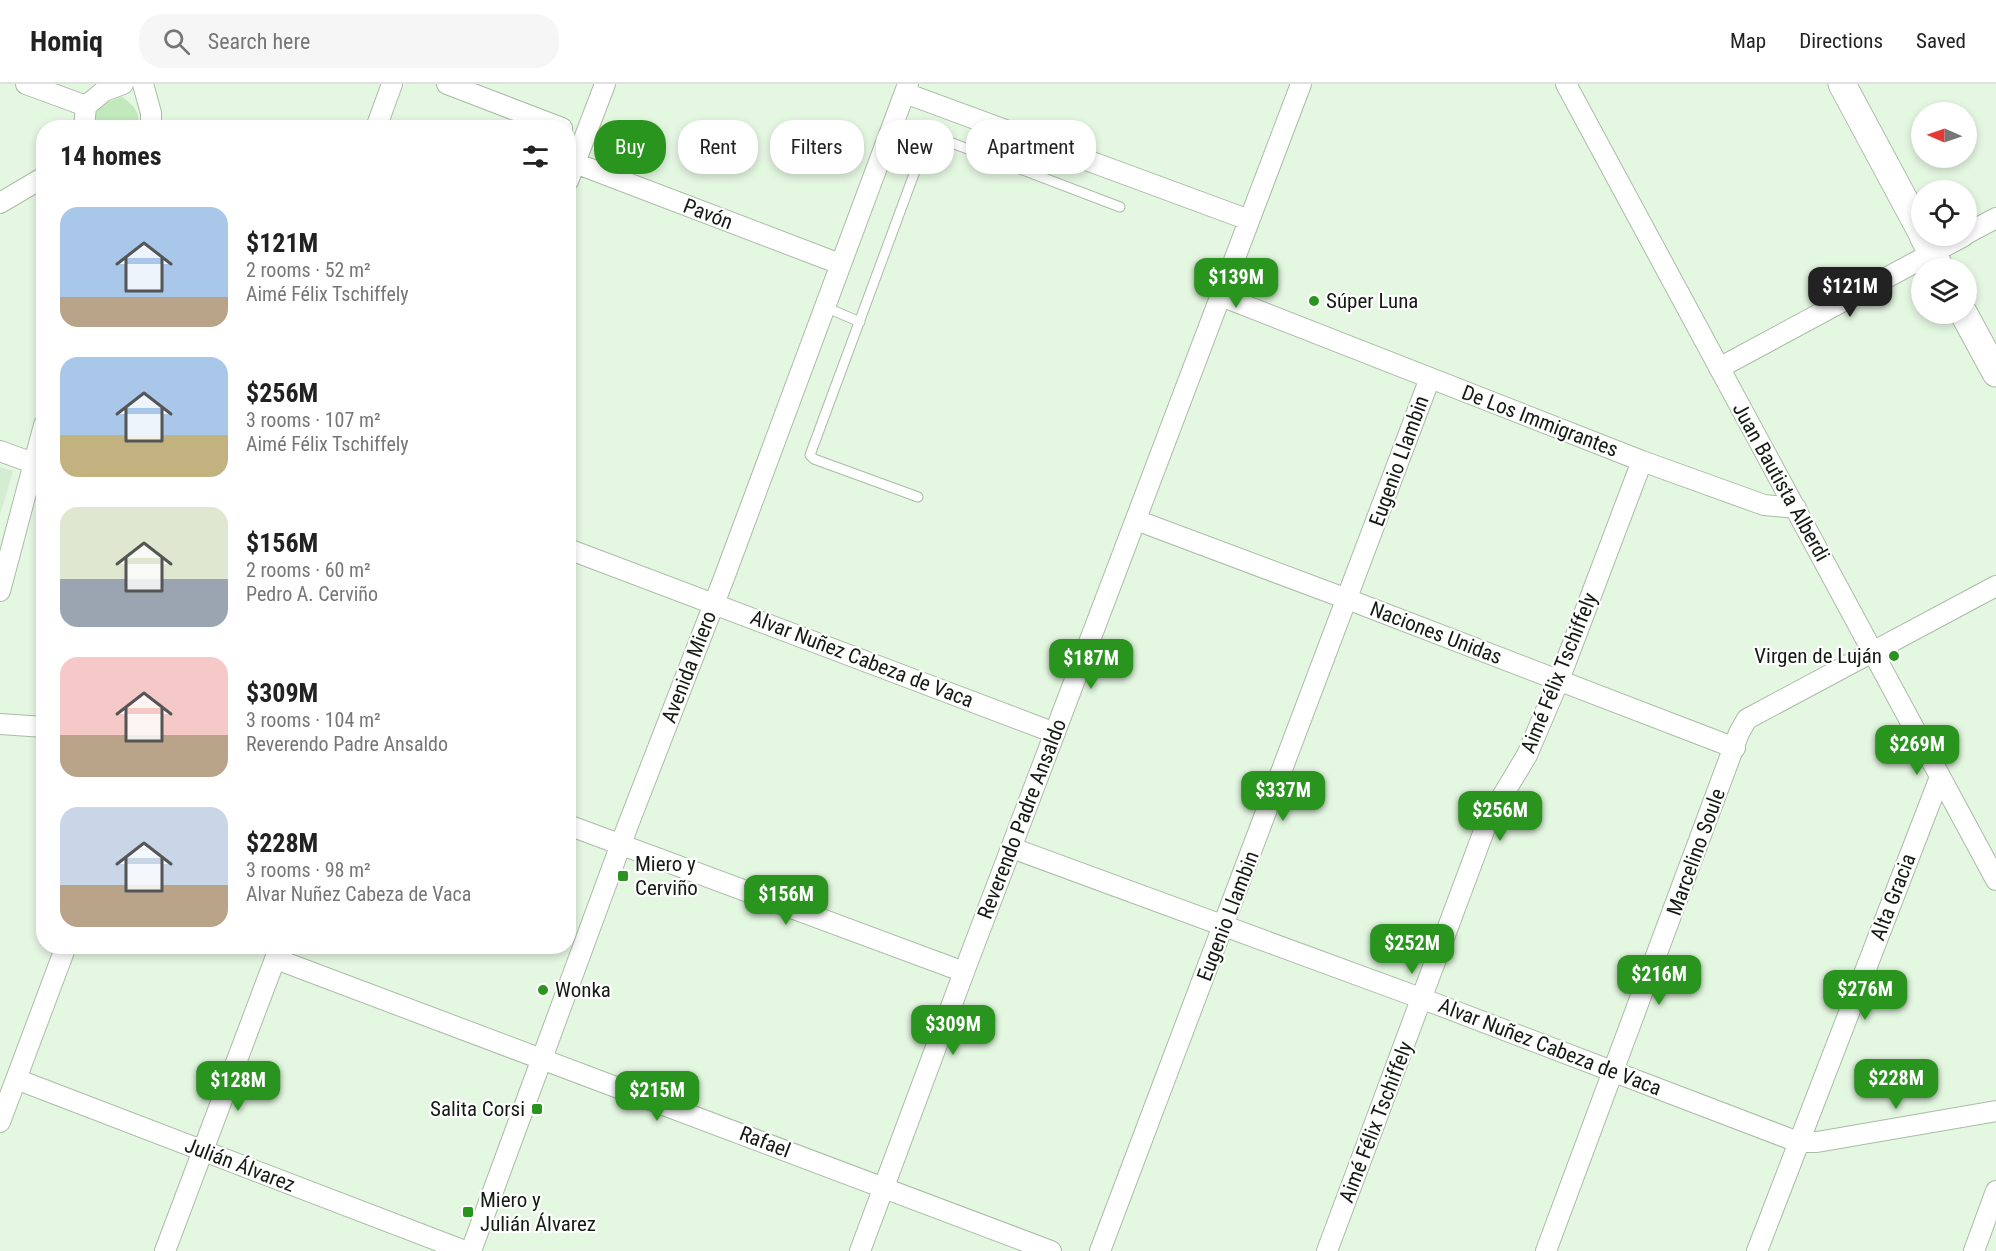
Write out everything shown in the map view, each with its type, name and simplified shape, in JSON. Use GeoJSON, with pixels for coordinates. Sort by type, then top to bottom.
{"type":"FeatureCollection","features":[{"type":"Feature","properties":{"kind":"street"},"geometry":{"type":"LineString","coordinates":[[26,84],[86,106]]}},
{"type":"Feature","properties":{"kind":"street"},"geometry":{"type":"LineString","coordinates":[[85,120],[86,106],[104,91],[123,84]]}},
{"type":"Feature","properties":{"kind":"street"},"geometry":{"type":"LineString","coordinates":[[143,84],[151,120]]}},
{"type":"Feature","properties":{"kind":"street"},"geometry":{"type":"LineString","coordinates":[[379,120],[392,84]]}},
{"type":"Feature","properties":{"kind":"street"},"geometry":{"type":"LineString","coordinates":[[447,84],[541,120]]}},
{"type":"Feature","properties":{"kind":"street"},"geometry":{"type":"LineString","coordinates":[[577,133],[605,84]]}},
{"type":"Feature","properties":{"kind":"street","name":"Reverendo Padre Ansaldo"},"geometry":{"type":"LineString","coordinates":[[860,1251],[1301,84]]}},
{"type":"Feature","properties":{"kind":"street","name":"Juan Bautista Alberdi"},"geometry":{"type":"LineString","coordinates":[[1567,84],[1996,880]]}},
{"type":"Feature","properties":{"kind":"street"},"geometry":{"type":"LineString","coordinates":[[1719,368],[1929,247],[1842,84]]}},
{"type":"Feature","properties":{"kind":"street"},"geometry":{"type":"LineString","coordinates":[[907,89],[1249,220]]}},
{"type":"Feature","properties":{"kind":"street","name":"Avenida Miero"},"geometry":{"type":"LineString","coordinates":[[471,1251],[621,845],[907,89]]}},
{"type":"Feature","properties":{"kind":"street","name":"Pavón"},"geometry":{"type":"LineString","coordinates":[[576,173],[840,264]]}},
{"type":"Feature","properties":{"kind":"street"},"geometry":{"type":"LineString","coordinates":[[0,203],[36,182]]}},
{"type":"Feature","properties":{"kind":"street"},"geometry":{"type":"LineString","coordinates":[[1977,228],[1996,218]]}},
{"type":"Feature","properties":{"kind":"street","name":"De Los Immigrantes"},"geometry":{"type":"LineString","coordinates":[[1221,296],[1642,461],[1764,505],[1796,508]]}},
{"type":"Feature","properties":{"kind":"street"},"geometry":{"type":"LineString","coordinates":[[1969,324],[1996,373]]}},
{"type":"Feature","properties":{"kind":"street","name":"Eugenio Llambin"},"geometry":{"type":"LineString","coordinates":[[1100,1251],[1430,378]]}},
{"type":"Feature","properties":{"kind":"street"},"geometry":{"type":"LineString","coordinates":[[0,451],[36,464]]}},
{"type":"Feature","properties":{"kind":"street","name":"Aimé Félix Tschiffely"},"geometry":{"type":"LineString","coordinates":[[1327,1251],[1488,820],[1527,755],[1559,680],[1642,461]]}},
{"type":"Feature","properties":{"kind":"street"},"geometry":{"type":"LineString","coordinates":[[0,591],[36,475]]}},
{"type":"Feature","properties":{"kind":"street","name":"Naciones Unidas"},"geometry":{"type":"LineString","coordinates":[[1136,520],[1347,598],[1735,748]]}},
{"type":"Feature","properties":{"kind":"street","name":"Alvar Nuñez Cabeza de Vaca"},"geometry":{"type":"LineString","coordinates":[[576,552],[1055,733]]}},
{"type":"Feature","properties":{"kind":"street","name":"Marcelino Soule"},"geometry":{"type":"LineString","coordinates":[[1546,1251],[1739,733],[1747,719],[1996,586]]}},
{"type":"Feature","properties":{"kind":"street"},"geometry":{"type":"LineString","coordinates":[[0,724],[36,726]]}},
{"type":"Feature","properties":{"kind":"street","name":"Alta Gracia"},"geometry":{"type":"LineString","coordinates":[[1757,1251],[1940,777]]}},
{"type":"Feature","properties":{"kind":"street"},"geometry":{"type":"LineString","coordinates":[[576,828],[964,972]]}},
{"type":"Feature","properties":{"kind":"street","name":"Alvar Nuñez Cabeza de Vaca"},"geometry":{"type":"LineString","coordinates":[[1012,848],[1423,999],[1798,1142],[1817,1142],[1996,1112]]}},
{"type":"Feature","properties":{"kind":"street"},"geometry":{"type":"LineString","coordinates":[[0,1122],[63,954]]}},
{"type":"Feature","properties":{"kind":"street"},"geometry":{"type":"LineString","coordinates":[[165,1251],[278,954]]}},
{"type":"Feature","properties":{"kind":"street","name":"Rafael"},"geometry":{"type":"LineString","coordinates":[[280,954],[543,1059],[1051,1251]]}},
{"type":"Feature","properties":{"kind":"street","name":"Julián Álvarez"},"geometry":{"type":"LineString","coordinates":[[16,1079],[465,1251]]}},
{"type":"Feature","properties":{"kind":"street"},"geometry":{"type":"LineString","coordinates":[[1974,1251],[1996,1191]]}},
{"type":"Feature","properties":{"kind":"lane"},"geometry":{"type":"LineString","coordinates":[[918,498],[814,459],[810,455],[924,147],[931,139],[939,138],[1120,207]]}},
{"type":"Feature","properties":{"kind":"lane"},"geometry":{"type":"LineString","coordinates":[[825,307],[860,322]]}},
{"type":"Feature","properties":{"kind":"shaded area"},"geometry":{"type":"Polygon","coordinates":[[[0,467],[13,471],[0,515],[0,467]]]}},
{"type":"Feature","properties":{"kind":"green space"},"geometry":{"type":"Polygon","coordinates":[[[122,97],[135,110],[138,120],[92,120],[97,111],[111,101],[122,97]]]}},
{"type":"Feature","properties":{"kind":"place","name":"Súper Luna"},"geometry":{"type":"Point","coordinates":[1314,301]}},
{"type":"Feature","properties":{"kind":"place","name":"Virgen de Luján"},"geometry":{"type":"Point","coordinates":[1894,656]}},
{"type":"Feature","properties":{"kind":"place","name":"Miero y Cerviño"},"geometry":{"type":"Point","coordinates":[623,876]}},
{"type":"Feature","properties":{"kind":"place","name":"Wonka"},"geometry":{"type":"Point","coordinates":[543,990]}},
{"type":"Feature","properties":{"kind":"place","name":"Salita Corsi"},"geometry":{"type":"Point","coordinates":[537,1109]}},
{"type":"Feature","properties":{"kind":"place","name":"Miero y Julián Álvarez"},"geometry":{"type":"Point","coordinates":[468,1212]}}]}
